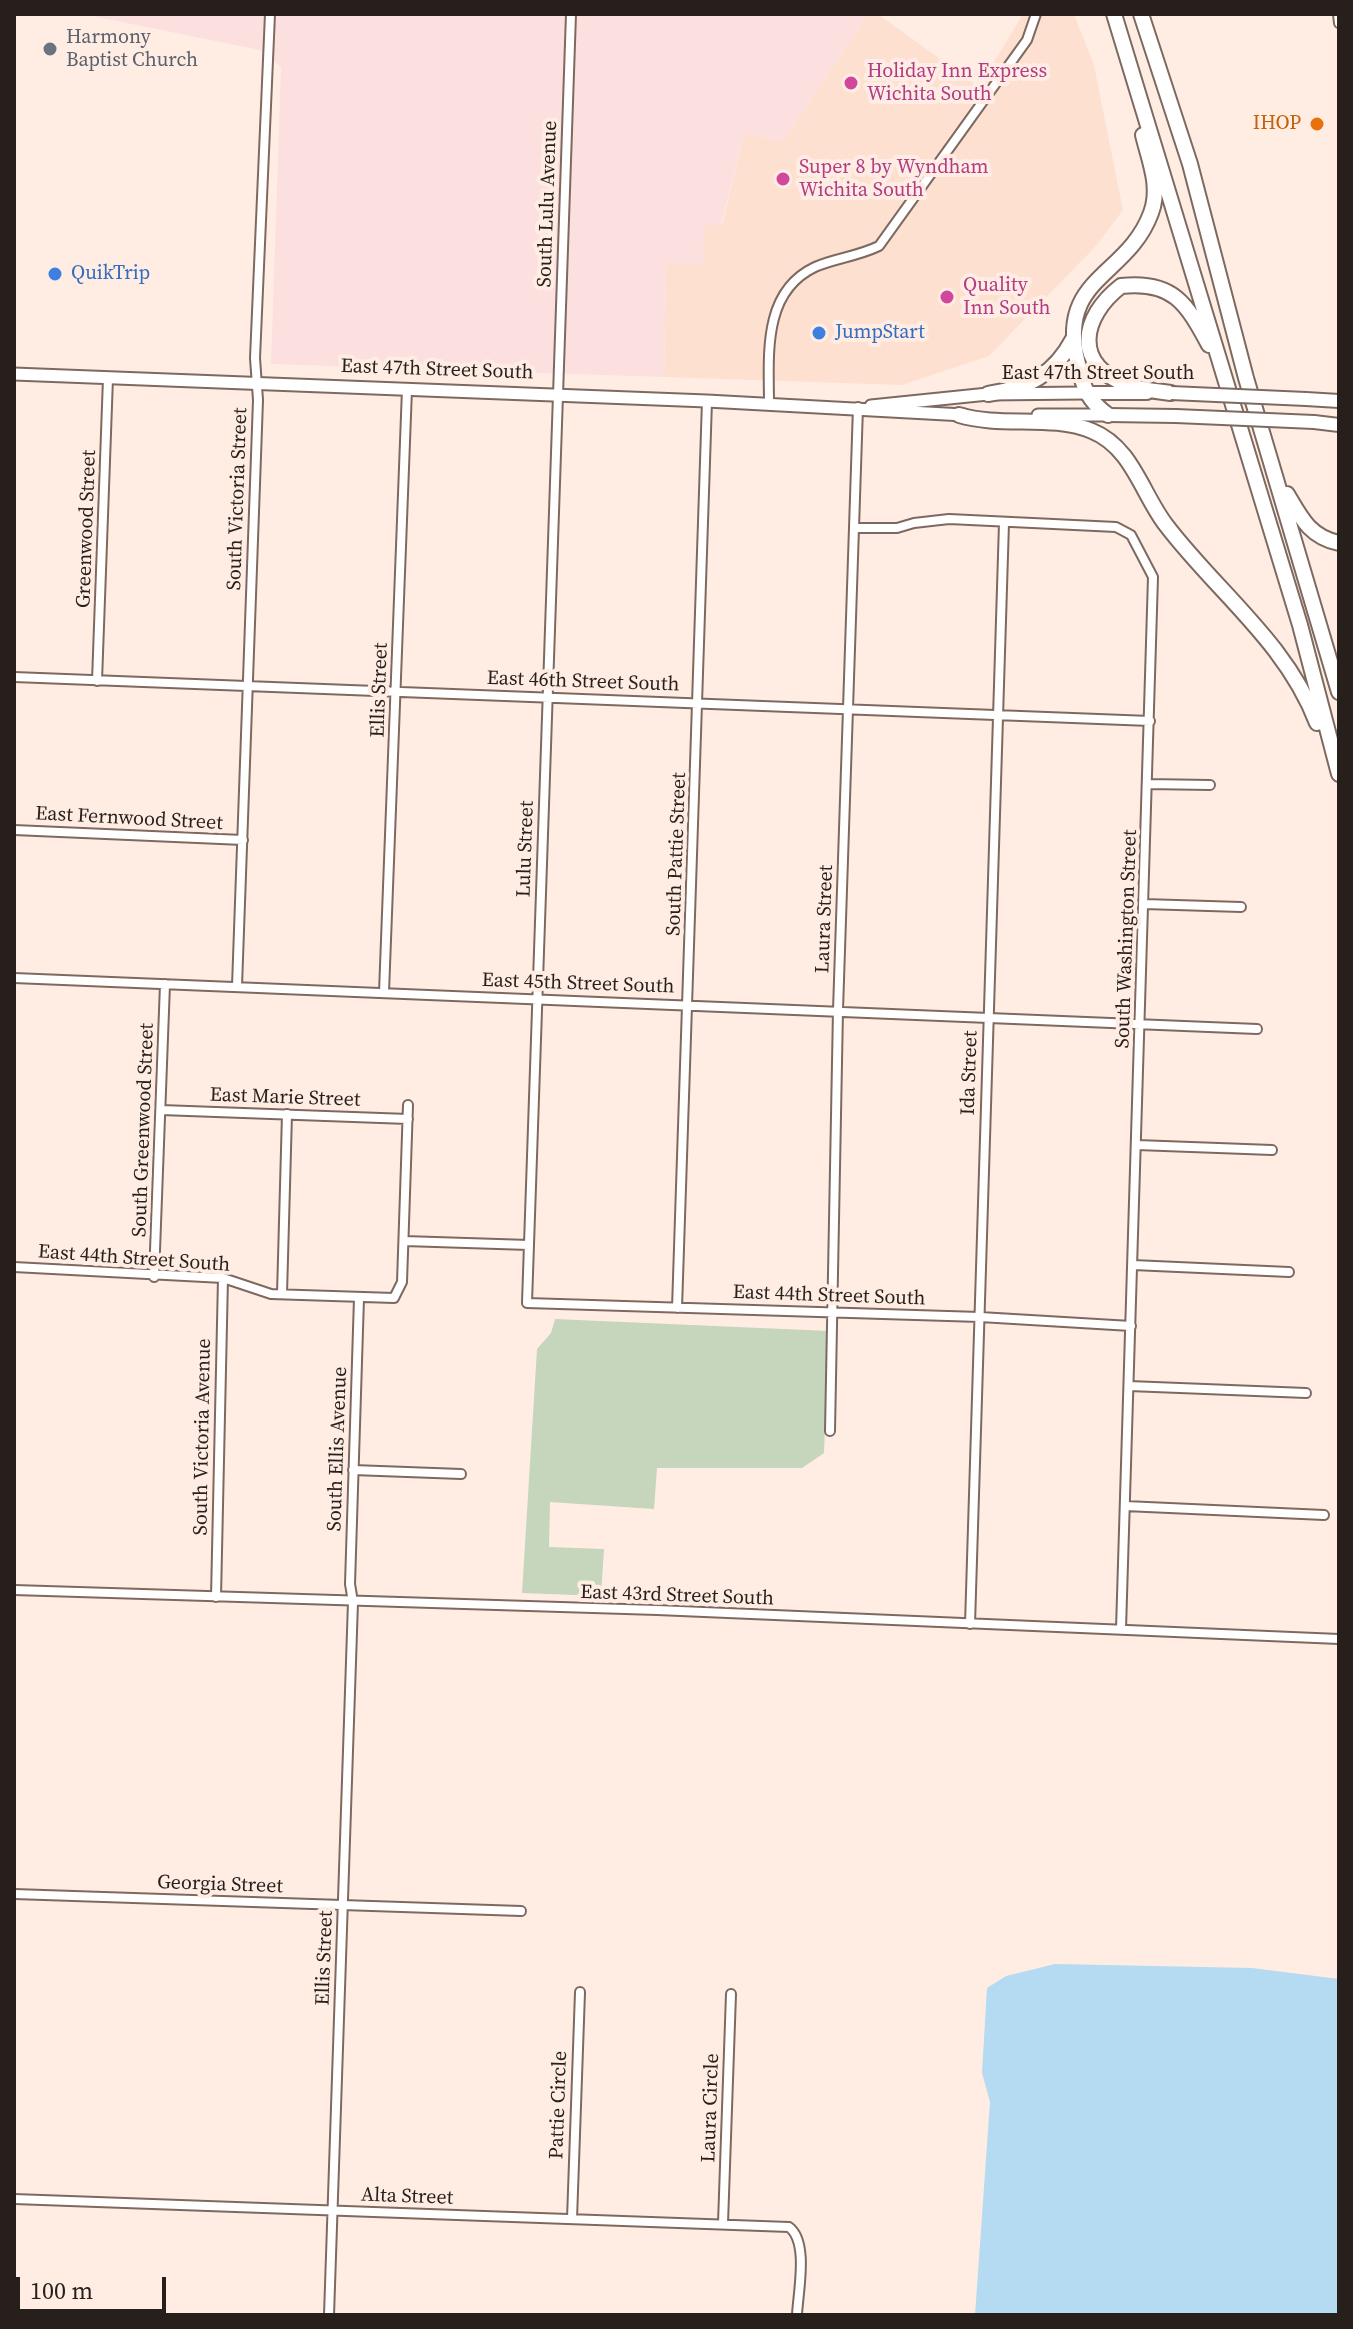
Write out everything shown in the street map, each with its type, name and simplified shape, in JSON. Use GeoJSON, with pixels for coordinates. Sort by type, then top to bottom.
{"type":"FeatureCollection","features":[{"type":"Feature","properties":{"kind":"highway"},"geometry":{"type":"LineString","coordinates":[[1114,14],[1300,625],[1339,777]]}},
{"type":"Feature","properties":{"kind":"highway"},"geometry":{"type":"LineString","coordinates":[[1141,14],[1190,164],[1246,378],[1339,692]]}},
{"type":"Feature","properties":{"kind":"highway"},"geometry":{"type":"LineString","coordinates":[[1108,415],[1085,393],[1073,338],[1073,321],[1087,290],[1135,241],[1153,209],[1155,187],[1124,44]]}},
{"type":"Feature","properties":{"kind":"highway"},"geometry":{"type":"LineString","coordinates":[[1171,393],[1120,381],[1098,367],[1091,355],[1089,328],[1098,307],[1121,286],[1154,285],[1172,294],[1192,313],[1225,372]]}},
{"type":"Feature","properties":{"kind":"highway"},"geometry":{"type":"LineString","coordinates":[[988,394],[1011,391],[1040,379],[1059,364],[1073,338]]}},
{"type":"Feature","properties":{"kind":"highway"},"geometry":{"type":"LineString","coordinates":[[959,415],[982,422],[1077,425],[1110,442],[1137,474],[1164,522],[1269,639],[1310,704],[1339,777]]}},
{"type":"Feature","properties":{"kind":"highway"},"geometry":{"type":"LineString","coordinates":[[1276,475],[1307,527],[1320,538],[1339,543]]}},
{"type":"Feature","properties":{"kind":"main road","name":"East 47th Street South"},"geometry":{"type":"LineString","coordinates":[[14,374],[858,407],[959,415],[1176,416],[1339,425]]}},
{"type":"Feature","properties":{"kind":"main road","name":"East 47th Street South"},"geometry":{"type":"LineString","coordinates":[[858,407],[988,394],[1171,393],[1339,401]]}},
{"type":"Feature","properties":{"kind":"street","name":"South Victoria Street"},"geometry":{"type":"LineString","coordinates":[[237,986],[257,384],[255,358],[270,14]]}},
{"type":"Feature","properties":{"kind":"street","name":"South Lulu Avenue"},"geometry":{"type":"LineString","coordinates":[[557,395],[571,14]]}},
{"type":"Feature","properties":{"kind":"street"},"geometry":{"type":"LineString","coordinates":[[769,404],[769,346],[774,311],[784,292],[798,277],[817,266],[854,258],[879,246],[1027,40],[1036,14]]}},
{"type":"Feature","properties":{"kind":"street"},"geometry":{"type":"LineString","coordinates":[[1338,14],[1339,23]]}},
{"type":"Feature","properties":{"kind":"street","name":"Greenwood Street"},"geometry":{"type":"LineString","coordinates":[[97,681],[108,378]]}},
{"type":"Feature","properties":{"kind":"street","name":"Ellis Street"},"geometry":{"type":"LineString","coordinates":[[384,992],[407,389]]}},
{"type":"Feature","properties":{"kind":"street","name":"Lulu Street"},"geometry":{"type":"LineString","coordinates":[[527,1303],[557,395]]}},
{"type":"Feature","properties":{"kind":"street","name":"South Pattie Street"},"geometry":{"type":"LineString","coordinates":[[677,1308],[707,401]]}},
{"type":"Feature","properties":{"kind":"street","name":"Laura Street"},"geometry":{"type":"LineString","coordinates":[[830,1431],[838,1010],[858,407]]}},
{"type":"Feature","properties":{"kind":"street","name":"South Washington Street"},"geometry":{"type":"LineString","coordinates":[[855,528],[897,528],[949,519],[1116,527],[1131,535],[1153,577],[1121,1629]]}},
{"type":"Feature","properties":{"kind":"street","name":"Ida Street"},"geometry":{"type":"LineString","coordinates":[[970,1624],[1004,523]]}},
{"type":"Feature","properties":{"kind":"street","name":"East 46th Street South"},"geometry":{"type":"LineString","coordinates":[[14,677],[1150,721]]}},
{"type":"Feature","properties":{"kind":"street"},"geometry":{"type":"LineString","coordinates":[[1148,784],[1210,785]]}},
{"type":"Feature","properties":{"kind":"street","name":"East Fernwood Street"},"geometry":{"type":"LineString","coordinates":[[14,830],[243,840]]}},
{"type":"Feature","properties":{"kind":"street"},"geometry":{"type":"LineString","coordinates":[[1144,904],[1241,907]]}},
{"type":"Feature","properties":{"kind":"street","name":"East 45th Street South"},"geometry":{"type":"LineString","coordinates":[[14,978],[1257,1029]]}},
{"type":"Feature","properties":{"kind":"street","name":"South Greenwood Street"},"geometry":{"type":"LineString","coordinates":[[154,1277],[165,984]]}},
{"type":"Feature","properties":{"kind":"street"},"geometry":{"type":"LineString","coordinates":[[408,1105],[404,1241],[529,1245]]}},
{"type":"Feature","properties":{"kind":"street","name":"East Marie Street"},"geometry":{"type":"LineString","coordinates":[[161,1110],[408,1119]]}},
{"type":"Feature","properties":{"kind":"street"},"geometry":{"type":"LineString","coordinates":[[282,1294],[287,1114]]}},
{"type":"Feature","properties":{"kind":"street"},"geometry":{"type":"LineString","coordinates":[[1137,1145],[1272,1150]]}},
{"type":"Feature","properties":{"kind":"street","name":"East 44th Street South"},"geometry":{"type":"LineString","coordinates":[[14,1267],[82,1269],[154,1277],[223,1278],[252,1289],[282,1294],[394,1298],[401,1289],[404,1241]]}},
{"type":"Feature","properties":{"kind":"street"},"geometry":{"type":"LineString","coordinates":[[1133,1265],[1289,1272]]}},
{"type":"Feature","properties":{"kind":"street","name":"South Victoria Avenue"},"geometry":{"type":"LineString","coordinates":[[216,1597],[223,1278]]}},
{"type":"Feature","properties":{"kind":"street","name":"South Ellis Avenue"},"geometry":{"type":"LineString","coordinates":[[353,1602],[350,1584],[359,1298]]}},
{"type":"Feature","properties":{"kind":"street","name":"East 44th Street South"},"geometry":{"type":"LineString","coordinates":[[527,1303],[980,1317],[1131,1326]]}},
{"type":"Feature","properties":{"kind":"street"},"geometry":{"type":"LineString","coordinates":[[1129,1386],[1306,1393]]}},
{"type":"Feature","properties":{"kind":"street"},"geometry":{"type":"LineString","coordinates":[[353,1470],[461,1474]]}},
{"type":"Feature","properties":{"kind":"street"},"geometry":{"type":"LineString","coordinates":[[1125,1506],[1324,1515]]}},
{"type":"Feature","properties":{"kind":"street","name":"East 43rd Street South"},"geometry":{"type":"LineString","coordinates":[[14,1590],[1339,1639]]}},
{"type":"Feature","properties":{"kind":"street","name":"Ellis Street"},"geometry":{"type":"LineString","coordinates":[[329,2315],[353,1602]]}},
{"type":"Feature","properties":{"kind":"street","name":"Georgia Street"},"geometry":{"type":"LineString","coordinates":[[14,1894],[521,1911]]}},
{"type":"Feature","properties":{"kind":"street","name":"Pattie Circle"},"geometry":{"type":"LineString","coordinates":[[572,2219],[580,1992]]}},
{"type":"Feature","properties":{"kind":"street","name":"Laura Circle"},"geometry":{"type":"LineString","coordinates":[[723,2223],[731,1994]]}},
{"type":"Feature","properties":{"kind":"street","name":"Alta Street"},"geometry":{"type":"LineString","coordinates":[[14,2199],[789,2227],[796,2232],[799,2248],[797,2315]]}},
{"type":"Feature","properties":{"kind":"shaded area"},"geometry":{"type":"Polygon","coordinates":[[[82,14],[868,14],[783,141],[744,132],[721,225],[705,225],[703,264],[666,263],[664,377],[271,364],[281,67],[260,50],[82,14]]]}},
{"type":"Feature","properties":{"kind":"shaded area"},"geometry":{"type":"Polygon","coordinates":[[[868,14],[878,14],[979,87],[1023,14],[1074,14],[1094,65],[1123,210],[1096,246],[989,356],[902,385],[664,377],[666,262],[705,224],[722,225],[744,132],[783,141],[868,14]]]}},
{"type":"Feature","properties":{"kind":"green space"},"geometry":{"type":"Polygon","coordinates":[[[555,1319],[829,1331],[824,1453],[802,1468],[657,1468],[654,1509],[550,1502],[549,1547],[604,1549],[601,1596],[522,1593],[537,1349],[551,1333],[555,1319]]]}},
{"type":"Feature","properties":{"kind":"water"},"geometry":{"type":"Polygon","coordinates":[[[1055,1964],[1252,1968],[1339,1979],[1339,2315],[975,2315],[990,2102],[982,2073],[987,1988],[1006,1976],[1055,1964]]]}},
{"type":"Feature","properties":{"kind":"place","name":"Harmony Baptist Church"},"geometry":{"type":"Point","coordinates":[50,49]}},
{"type":"Feature","properties":{"kind":"place","name":"Holiday Inn Express Wichita South"},"geometry":{"type":"Point","coordinates":[851,83]}},
{"type":"Feature","properties":{"kind":"place","name":"IHOP"},"geometry":{"type":"Point","coordinates":[1317,124]}},
{"type":"Feature","properties":{"kind":"place","name":"Super 8 by Wyndham Wichita South"},"geometry":{"type":"Point","coordinates":[783,179]}},
{"type":"Feature","properties":{"kind":"place","name":"QuikTrip"},"geometry":{"type":"Point","coordinates":[55,274]}},
{"type":"Feature","properties":{"kind":"place","name":"Quality Inn South"},"geometry":{"type":"Point","coordinates":[947,297]}},
{"type":"Feature","properties":{"kind":"place","name":"JumpStart"},"geometry":{"type":"Point","coordinates":[819,333]}}]}
